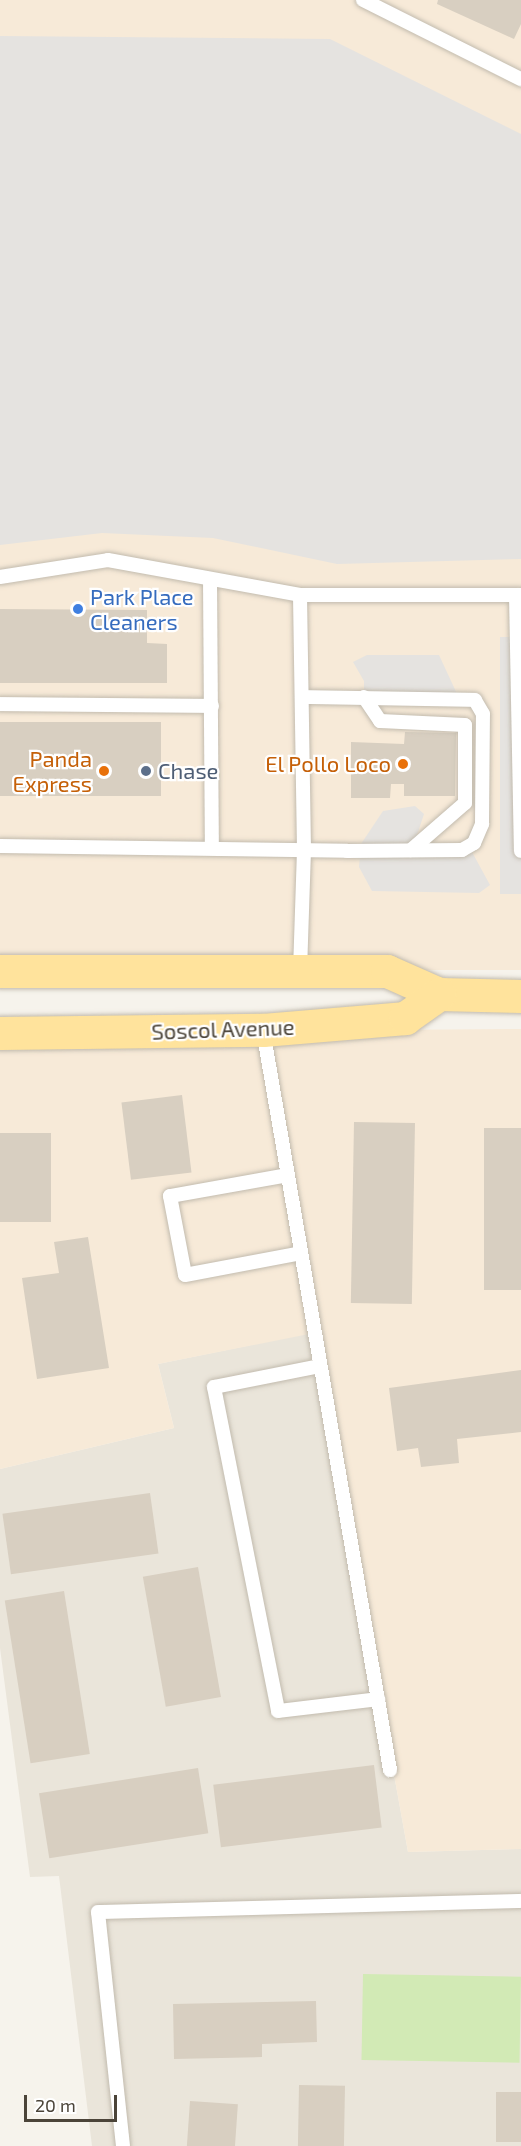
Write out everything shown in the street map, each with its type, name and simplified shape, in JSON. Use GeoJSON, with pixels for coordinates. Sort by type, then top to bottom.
{"type":"FeatureCollection","features":[{"type":"Feature","properties":{"kind":"main road"},"geometry":{"type":"LineString","coordinates":[[0,970],[387,971],[439,994],[521,996]]}},
{"type":"Feature","properties":{"kind":"main road","name":"Soscol Avenue"},"geometry":{"type":"LineString","coordinates":[[0,1033],[262,1030],[405,1018],[439,994]]}},
{"type":"Feature","properties":{"kind":"lane"},"geometry":{"type":"LineString","coordinates":[[363,0],[521,79]]}},
{"type":"Feature","properties":{"kind":"lane"},"geometry":{"type":"LineString","coordinates":[[0,577],[108,560],[300,595],[518,595],[521,851]]}},
{"type":"Feature","properties":{"kind":"lane"},"geometry":{"type":"LineString","coordinates":[[210,579],[212,847]]}},
{"type":"Feature","properties":{"kind":"lane"},"geometry":{"type":"LineString","coordinates":[[300,595],[304,850],[300,971]]}},
{"type":"Feature","properties":{"kind":"lane"},"geometry":{"type":"LineString","coordinates":[[0,846],[462,850],[474,843],[482,825],[483,714],[475,700],[458,696],[303,697]]}},
{"type":"Feature","properties":{"kind":"lane"},"geometry":{"type":"LineString","coordinates":[[364,697],[380,721],[465,725],[465,803],[411,850]]}},
{"type":"Feature","properties":{"kind":"lane"},"geometry":{"type":"LineString","coordinates":[[0,704],[212,706]]}},
{"type":"Feature","properties":{"kind":"lane"},"geometry":{"type":"LineString","coordinates":[[262,1030],[390,1770]]}},
{"type":"Feature","properties":{"kind":"lane"},"geometry":{"type":"LineString","coordinates":[[288,1176],[170,1196],[185,1275],[301,1253]]}},
{"type":"Feature","properties":{"kind":"lane"},"geometry":{"type":"LineString","coordinates":[[320,1366],[214,1387],[278,1711],[378,1700]]}},
{"type":"Feature","properties":{"kind":"lane"},"geometry":{"type":"LineString","coordinates":[[123,2146],[98,1912],[521,1901]]}},
{"type":"Feature","properties":{"kind":"shaded area"},"geometry":{"type":"Polygon","coordinates":[[[0,0],[521,0],[521,970],[0,970],[0,0]]]}},
{"type":"Feature","properties":{"kind":"shaded area"},"geometry":{"type":"Polygon","coordinates":[[[0,36],[330,39],[521,134],[521,559],[337,564],[213,538],[102,533],[0,545],[0,36]]]}},
{"type":"Feature","properties":{"kind":"shaded area"},"geometry":{"type":"Polygon","coordinates":[[[500,637],[521,637],[521,894],[500,894],[500,637]]]}},
{"type":"Feature","properties":{"kind":"shaded area"},"geometry":{"type":"Polygon","coordinates":[[[367,655],[439,655],[458,696],[364,697],[364,681],[353,662],[367,655]]]}},
{"type":"Feature","properties":{"kind":"shaded area"},"geometry":{"type":"Polygon","coordinates":[[[415,806],[424,814],[412,850],[472,852],[490,885],[479,893],[372,891],[359,867],[361,844],[383,811],[415,806]]]}},
{"type":"Feature","properties":{"kind":"shaded area"},"geometry":{"type":"Polygon","coordinates":[[[521,1029],[521,1849],[408,1852],[314,1333],[158,1364],[174,1428],[0,1469],[0,1033],[521,1029]]]}},
{"type":"Feature","properties":{"kind":"shaded area"},"geometry":{"type":"Polygon","coordinates":[[[314,1332],[408,1852],[521,1849],[521,2146],[92,2146],[59,1876],[30,1877],[0,1648],[0,1469],[174,1428],[158,1364],[314,1332]]]}},
{"type":"Feature","properties":{"kind":"green space"},"geometry":{"type":"Polygon","coordinates":[[[363,1974],[521,1977],[519,2063],[361,2060],[363,1974]]]}},
{"type":"Feature","properties":{"kind":"building"},"geometry":{"type":"Polygon","coordinates":[[[438,0],[521,0],[521,24],[514,39],[437,4],[438,0]]]}},
{"type":"Feature","properties":{"kind":"building"},"geometry":{"type":"Polygon","coordinates":[[[0,609],[147,610],[147,643],[167,644],[167,683],[0,683],[0,609]]]}},
{"type":"Feature","properties":{"kind":"building"},"geometry":{"type":"Polygon","coordinates":[[[0,722],[161,722],[161,796],[0,796],[0,722]]]}},
{"type":"Feature","properties":{"kind":"building","name":"El Pollo Loco"},"geometry":{"type":"Polygon","coordinates":[[[405,732],[456,733],[455,796],[404,796],[404,784],[391,784],[390,798],[351,798],[351,742],[404,744],[405,732]]]}},
{"type":"Feature","properties":{"kind":"building"},"geometry":{"type":"Polygon","coordinates":[[[182,1095],[192,1172],[131,1180],[121,1102],[182,1095]]]}},
{"type":"Feature","properties":{"kind":"building"},"geometry":{"type":"Polygon","coordinates":[[[354,1122],[415,1123],[412,1304],[351,1303],[354,1122]]]}},
{"type":"Feature","properties":{"kind":"building"},"geometry":{"type":"Polygon","coordinates":[[[484,1128],[521,1128],[521,1290],[484,1290],[484,1128]]]}},
{"type":"Feature","properties":{"kind":"building"},"geometry":{"type":"Polygon","coordinates":[[[0,1133],[51,1133],[51,1222],[0,1222],[0,1133]]]}},
{"type":"Feature","properties":{"kind":"building"},"geometry":{"type":"Polygon","coordinates":[[[88,1237],[109,1368],[37,1379],[22,1278],[59,1273],[54,1242],[88,1237]]]}},
{"type":"Feature","properties":{"kind":"building"},"geometry":{"type":"Polygon","coordinates":[[[521,1370],[521,1432],[457,1439],[459,1463],[421,1467],[418,1448],[397,1451],[389,1388],[521,1370]]]}},
{"type":"Feature","properties":{"kind":"building"},"geometry":{"type":"Polygon","coordinates":[[[150,1493],[158,1553],[11,1574],[2,1514],[150,1493]]]}},
{"type":"Feature","properties":{"kind":"building"},"geometry":{"type":"Polygon","coordinates":[[[198,1567],[221,1697],[166,1707],[143,1577],[198,1567]]]}},
{"type":"Feature","properties":{"kind":"building"},"geometry":{"type":"Polygon","coordinates":[[[64,1591],[90,1754],[31,1763],[5,1600],[64,1591]]]}},
{"type":"Feature","properties":{"kind":"building"},"geometry":{"type":"Polygon","coordinates":[[[374,1765],[382,1828],[221,1847],[213,1785],[374,1765]]]}},
{"type":"Feature","properties":{"kind":"building"},"geometry":{"type":"Polygon","coordinates":[[[198,1768],[208,1833],[49,1858],[39,1793],[198,1768]]]}},
{"type":"Feature","properties":{"kind":"building"},"geometry":{"type":"Polygon","coordinates":[[[316,2001],[317,2042],[262,2044],[262,2057],[174,2059],[173,2004],[316,2001]]]}},
{"type":"Feature","properties":{"kind":"building"},"geometry":{"type":"Polygon","coordinates":[[[299,2085],[345,2086],[344,2146],[298,2146],[299,2085]]]}},
{"type":"Feature","properties":{"kind":"building"},"geometry":{"type":"Polygon","coordinates":[[[496,2092],[521,2092],[521,2142],[496,2142],[496,2092]]]}},
{"type":"Feature","properties":{"kind":"building"},"geometry":{"type":"Polygon","coordinates":[[[190,2101],[238,2104],[235,2146],[187,2146],[190,2101]]]}},
{"type":"Feature","properties":{"kind":"place","name":"Park Place Cleaners"},"geometry":{"type":"Point","coordinates":[78,609]}},
{"type":"Feature","properties":{"kind":"place","name":"El Pollo Loco"},"geometry":{"type":"Point","coordinates":[403,764]}},
{"type":"Feature","properties":{"kind":"place","name":"Panda Express"},"geometry":{"type":"Point","coordinates":[104,771]}},
{"type":"Feature","properties":{"kind":"place","name":"Chase"},"geometry":{"type":"Point","coordinates":[146,771]}}]}
